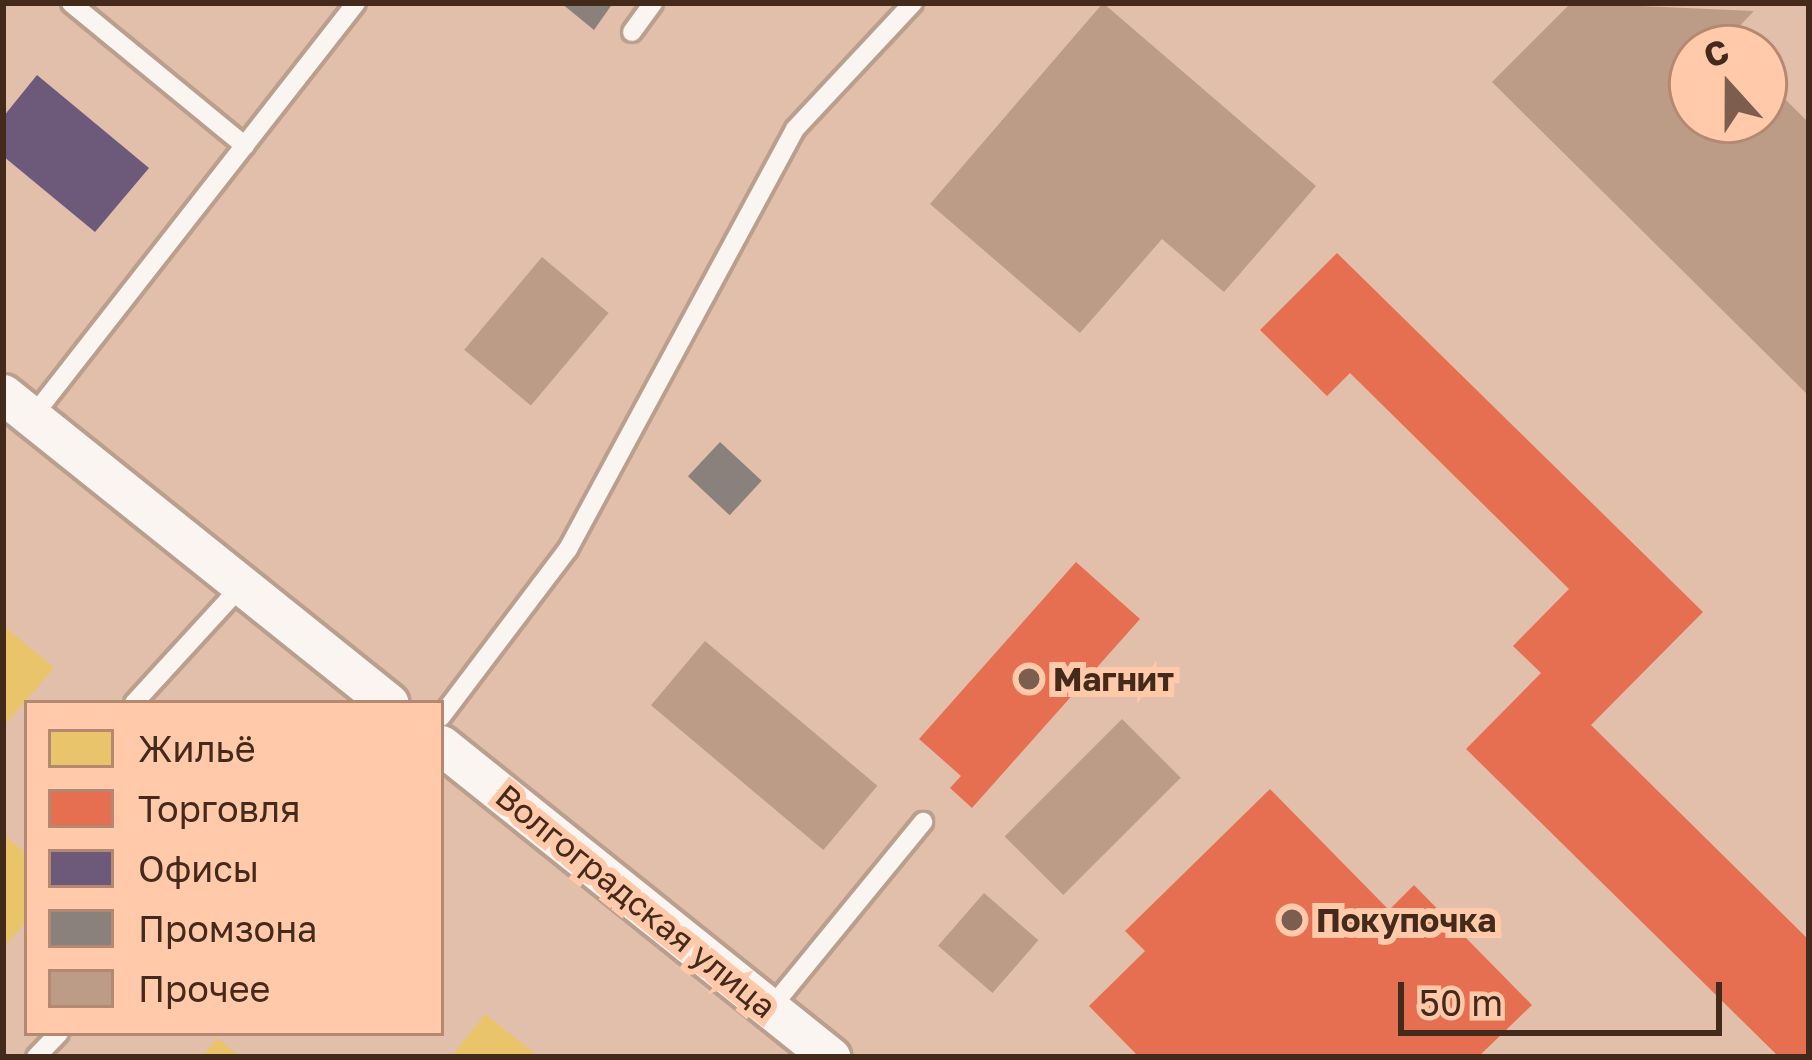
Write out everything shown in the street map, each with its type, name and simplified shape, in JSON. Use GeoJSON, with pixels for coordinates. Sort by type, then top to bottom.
{"type":"FeatureCollection","features":[{"type":"Feature","properties":{"kind":"street"},"geometry":{"type":"LineString","coordinates":[[18,405],[385,700]]}},
{"type":"Feature","properties":{"kind":"street","name":"Волгоградская улица"},"geometry":{"type":"LineString","coordinates":[[444,747],[830,1057]]}},
{"type":"Feature","properties":{"kind":"lane"},"geometry":{"type":"LineString","coordinates":[[71,3],[245,146]]}},
{"type":"Feature","properties":{"kind":"lane"},"geometry":{"type":"LineString","coordinates":[[18,405],[245,146],[356,3]]}},
{"type":"Feature","properties":{"kind":"lane"},"geometry":{"type":"LineString","coordinates":[[632,32],[653,3]]}},
{"type":"Feature","properties":{"kind":"lane"},"geometry":{"type":"LineString","coordinates":[[444,713],[568,549],[795,129],[913,3]]}},
{"type":"Feature","properties":{"kind":"lane"},"geometry":{"type":"LineString","coordinates":[[137,700],[242,585]]}},
{"type":"Feature","properties":{"kind":"lane"},"geometry":{"type":"LineString","coordinates":[[770,1009],[923,822]]}},
{"type":"Feature","properties":{"kind":"building: Жильё"},"geometry":{"type":"Polygon","coordinates":[[[3,625],[54,668],[3,727],[3,625]]]}},
{"type":"Feature","properties":{"kind":"building: Жильё"},"geometry":{"type":"Polygon","coordinates":[[[3,834],[24,852],[24,924],[3,949],[3,834]]]}},
{"type":"Feature","properties":{"kind":"building: Жильё"},"geometry":{"type":"Polygon","coordinates":[[[485,1014],[539,1057],[451,1057],[485,1014]]]}},
{"type":"Feature","properties":{"kind":"building: Жильё"},"geometry":{"type":"Polygon","coordinates":[[[217,1038],[241,1057],[202,1057],[217,1038]]]}},
{"type":"Feature","properties":{"kind":"building: Торговля"},"geometry":{"type":"Polygon","coordinates":[[[1337,253],[1703,612],[1591,725],[1809,940],[1809,1057],[1779,1057],[1466,749],[1541,673],[1513,646],[1569,589],[1350,373],[1327,396],[1260,330],[1337,253]]]}},
{"type":"Feature","properties":{"kind":"building: Торговля","name":"Магнит"},"geometry":{"type":"Polygon","coordinates":[[[1076,562],[1140,619],[972,808],[950,788],[961,776],[919,739],[1076,562]]]}},
{"type":"Feature","properties":{"kind":"building: Торговля","name":"Покупочка"},"geometry":{"type":"Polygon","coordinates":[[[1270,789],[1389,910],[1414,885],[1532,1005],[1478,1057],[1139,1057],[1089,1006],[1145,951],[1125,931],[1270,789]]]}},
{"type":"Feature","properties":{"kind":"building: Офисы"},"geometry":{"type":"Polygon","coordinates":[[[37,75],[149,168],[95,232],[3,156],[3,117],[37,75]]]}},
{"type":"Feature","properties":{"kind":"building: Промзона"},"geometry":{"type":"Polygon","coordinates":[[[561,3],[613,3],[594,30],[561,3]]]}},
{"type":"Feature","properties":{"kind":"building: Промзона"},"geometry":{"type":"Polygon","coordinates":[[[720,442],[762,481],[730,515],[688,476],[720,442]]]}},
{"type":"Feature","properties":{"kind":"building: Прочее"},"geometry":{"type":"Polygon","coordinates":[[[1103,3],[1316,186],[1224,292],[1162,239],[1080,333],[930,204],[1103,3]]]}},
{"type":"Feature","properties":{"kind":"building: Прочее"},"geometry":{"type":"Polygon","coordinates":[[[1571,3],[1754,11],[1741,24],[1668,24],[1668,144],[1788,144],[1788,102],[1809,123],[1809,396],[1492,82],[1571,3]]]}},
{"type":"Feature","properties":{"kind":"building: Прочее"},"geometry":{"type":"Polygon","coordinates":[[[542,257],[609,313],[531,406],[464,350],[542,257]]]}},
{"type":"Feature","properties":{"kind":"building: Прочее"},"geometry":{"type":"Polygon","coordinates":[[[705,641],[877,786],[823,850],[651,705],[705,641]]]}},
{"type":"Feature","properties":{"kind":"building: Прочее"},"geometry":{"type":"Polygon","coordinates":[[[1122,719],[1181,778],[1063,895],[1005,836],[1122,719]]]}},
{"type":"Feature","properties":{"kind":"building: Прочее"},"geometry":{"type":"Polygon","coordinates":[[[984,893],[1038,940],[992,993],[938,946],[984,893]]]}},
{"type":"Feature","properties":{"kind":"place","name":"Магнит"},"geometry":{"type":"Point","coordinates":[1029,679]}},
{"type":"Feature","properties":{"kind":"place","name":"Покупочка"},"geometry":{"type":"Point","coordinates":[1292,920]}}]}
